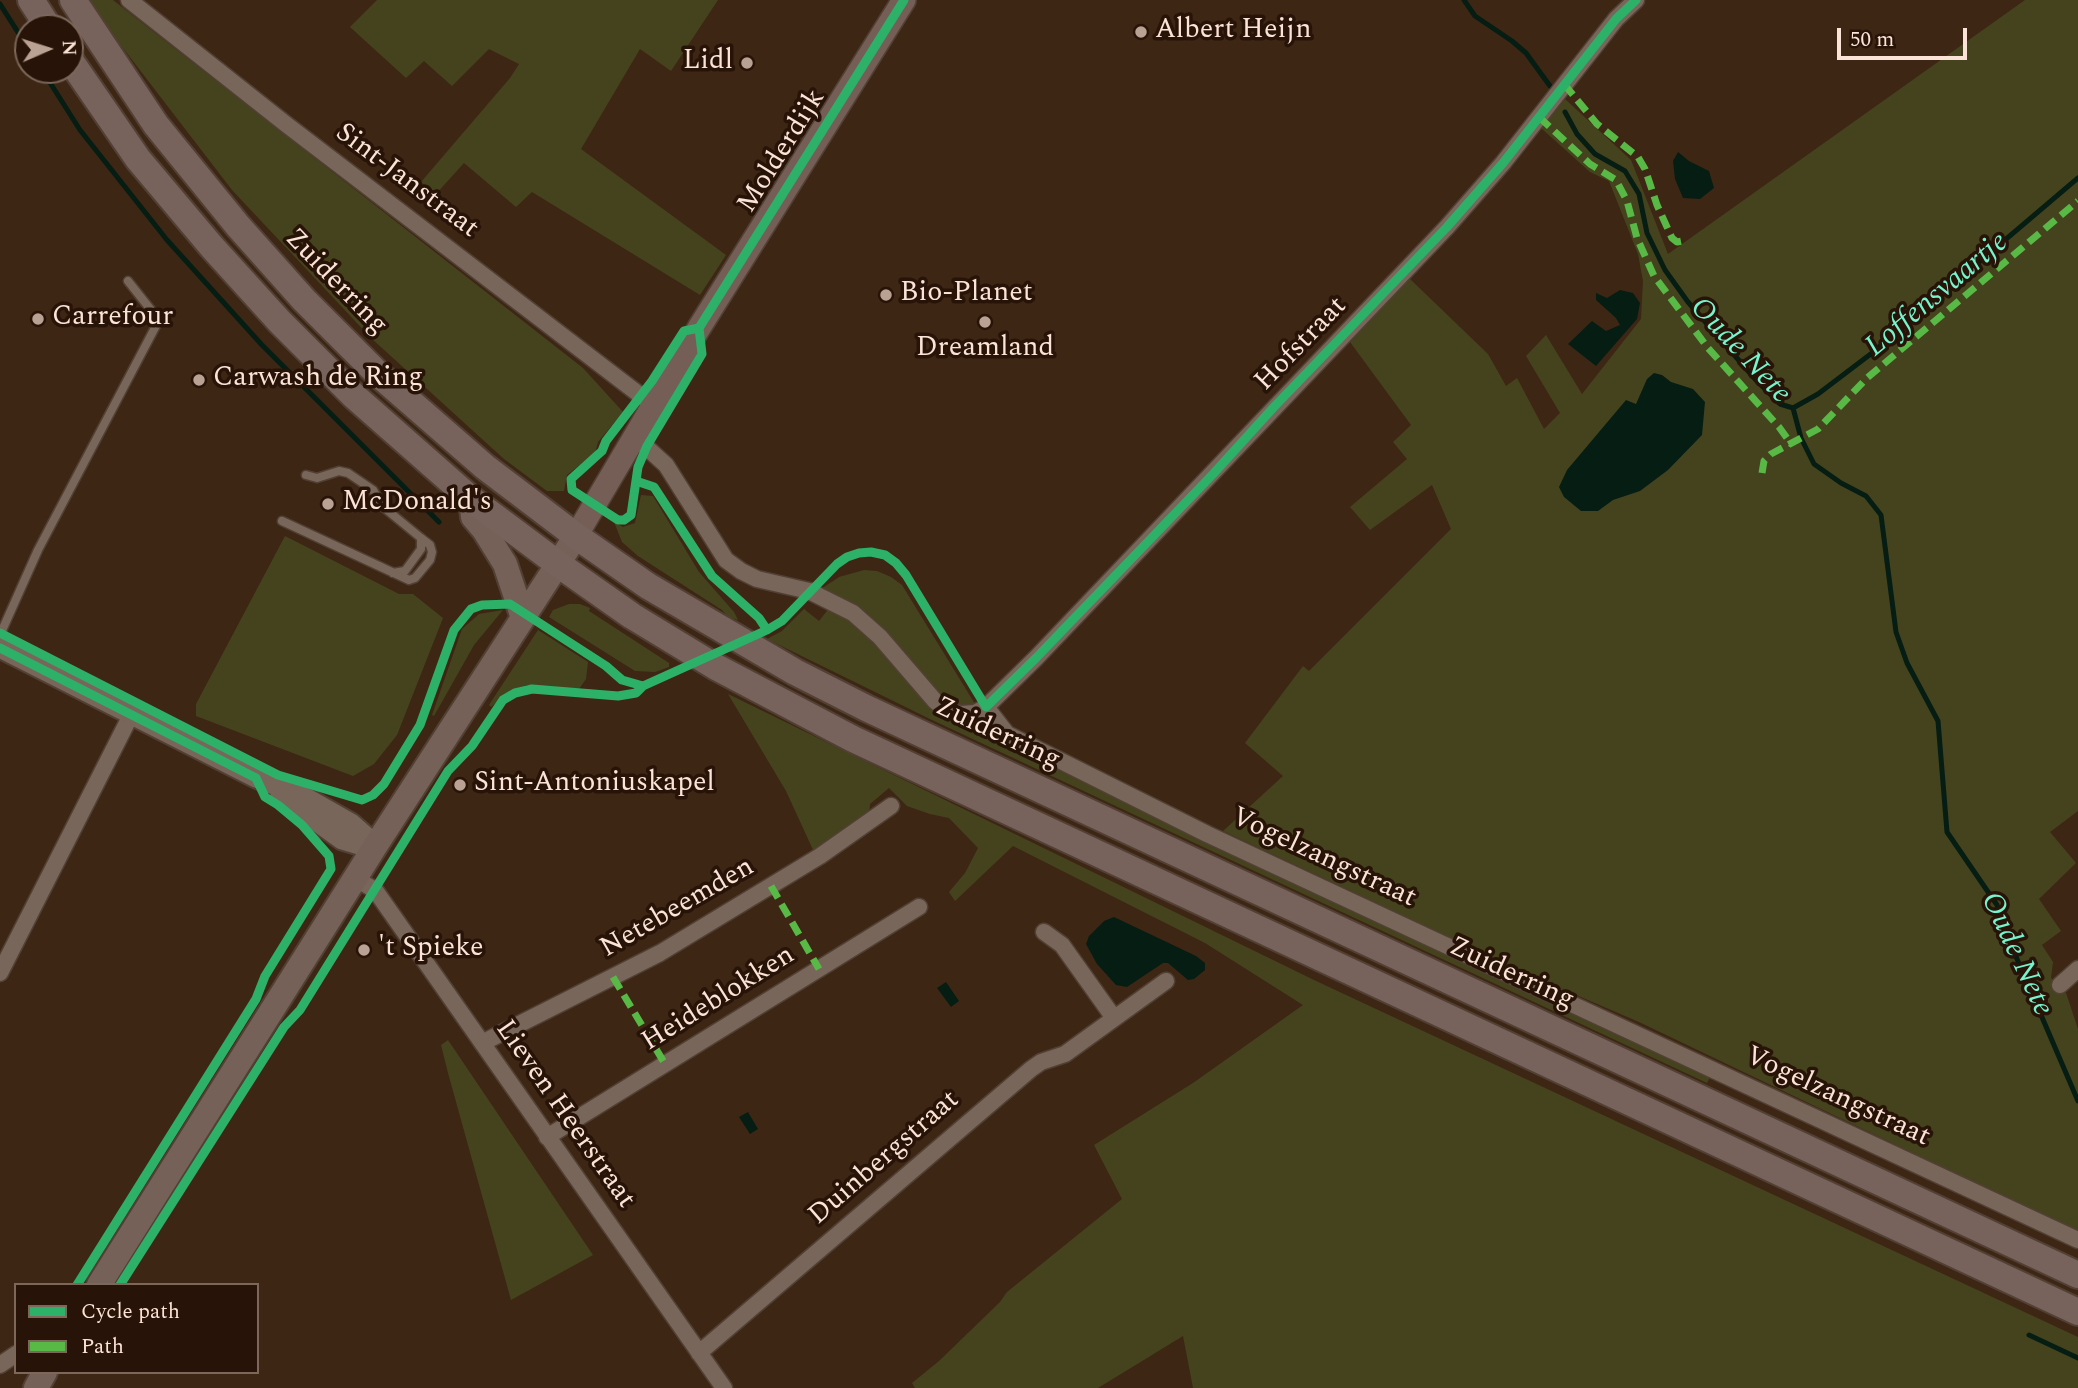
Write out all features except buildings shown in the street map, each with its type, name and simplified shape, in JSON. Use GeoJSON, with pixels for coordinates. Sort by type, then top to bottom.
{"type":"FeatureCollection","features":[{"type":"Feature","properties":{"kind":"highway","name":"Zuiderring"},"geometry":{"type":"LineString","coordinates":[[73,0],[156,125],[238,226],[304,300],[377,373],[485,467],[576,536],[713,626],[866,708],[2078,1275]]}},
{"type":"Feature","properties":{"kind":"highway"},"geometry":{"type":"LineString","coordinates":[[84,80],[138,159],[212,247],[280,322],[363,405],[471,499],[632,616],[716,667],[853,739],[2078,1312]]}},
{"type":"Feature","properties":{"kind":"main road","name":"Molderdijk"},"geometry":{"type":"LineString","coordinates":[[100,1283],[376,845],[576,536],[634,436],[904,0]]}},
{"type":"Feature","properties":{"kind":"main road"},"geometry":{"type":"LineString","coordinates":[[471,499],[473,517],[505,564],[523,618]]}},
{"type":"Feature","properties":{"kind":"street","name":"Sint-Janstraat"},"geometry":{"type":"LineString","coordinates":[[129,0],[287,125],[653,405]]}},
{"type":"Feature","properties":{"kind":"street","name":"Hofstraat"},"geometry":{"type":"LineString","coordinates":[[986,707],[1046,649],[1447,226],[1503,163],[1616,19],[1636,0]]}},
{"type":"Feature","properties":{"kind":"street"},"geometry":{"type":"LineString","coordinates":[[634,436],[666,465],[726,560],[741,572],[757,579],[810,591],[853,613],[880,636],[935,701],[947,710],[961,714],[975,713],[986,707]]}},
{"type":"Feature","properties":{"kind":"street"},"geometry":{"type":"LineString","coordinates":[[0,648],[256,778],[307,798],[351,823],[376,845]]}},
{"type":"Feature","properties":{"kind":"street","name":"Vogelzangstraat"},"geometry":{"type":"LineString","coordinates":[[986,707],[1007,734],[1207,834],[2078,1240]]}},
{"type":"Feature","properties":{"kind":"street"},"geometry":{"type":"LineString","coordinates":[[0,973],[131,715]]}},
{"type":"Feature","properties":{"kind":"street","name":"Netebeemden"},"geometry":{"type":"LineString","coordinates":[[482,1043],[660,953],[820,856],[891,806]]}},
{"type":"Feature","properties":{"kind":"street","name":"Lieven Heerstraat"},"geometry":{"type":"LineString","coordinates":[[356,879],[375,890],[724,1388]]}},
{"type":"Feature","properties":{"kind":"street","name":"Heideblokken"},"geometry":{"type":"LineString","coordinates":[[547,1137],[919,908]]}},
{"type":"Feature","properties":{"kind":"street"},"geometry":{"type":"LineString","coordinates":[[1044,932],[1062,945],[1114,1018]]}},
{"type":"Feature","properties":{"kind":"street"},"geometry":{"type":"LineString","coordinates":[[2060,985],[2078,969]]}},
{"type":"Feature","properties":{"kind":"street","name":"Duinbergstraat"},"geometry":{"type":"LineString","coordinates":[[699,1353],[1031,1069],[1041,1062],[1066,1054],[1166,981]]}},
{"type":"Feature","properties":{"kind":"lane"},"geometry":{"type":"LineString","coordinates":[[0,635],[38,550],[159,320],[128,281]]}},
{"type":"Feature","properties":{"kind":"lane"},"geometry":{"type":"LineString","coordinates":[[282,521],[409,580],[415,578],[430,560],[430,545],[382,506],[373,489],[348,473],[338,471],[317,478],[306,475]]}},
{"type":"Feature","properties":{"kind":"lane"},"geometry":{"type":"LineString","coordinates":[[393,573],[405,571],[421,550],[421,538]]}},
{"type":"Feature","properties":{"kind":"shaded area"},"geometry":{"type":"Polygon","coordinates":[[[86,0],[113,0],[583,368],[623,412],[598,442],[595,453],[567,475],[564,491],[547,491],[504,459],[371,338],[232,190],[86,0]]]}},
{"type":"Feature","properties":{"kind":"shaded area"},"geometry":{"type":"Polygon","coordinates":[[[377,0],[718,0],[671,71],[640,49],[581,149],[726,255],[700,295],[532,192],[516,207],[464,163],[435,195],[421,182],[519,64],[489,49],[452,86],[424,61],[406,78],[350,27],[377,0]]]}},
{"type":"Feature","properties":{"kind":"shaded area"},"geometry":{"type":"Polygon","coordinates":[[[2025,0],[2078,0],[2078,811],[2050,832],[2076,863],[2039,899],[2061,931],[2042,945],[2053,962],[2051,978],[2066,993],[2078,1029],[2078,1232],[1639,1022],[1532,976],[1223,831],[1283,776],[1245,743],[1303,666],[1309,671],[1451,529],[1432,485],[1370,530],[1350,507],[1407,459],[1393,442],[1411,425],[1350,342],[1409,278],[1488,354],[1506,386],[1517,378],[1544,429],[1560,413],[1526,356],[1546,335],[1582,394],[1641,319],[1643,281],[1638,254],[1609,181],[1590,172],[1541,128],[1565,99],[1631,160],[1668,254],[2025,0]]]}},
{"type":"Feature","properties":{"kind":"shaded area"},"geometry":{"type":"Polygon","coordinates":[[[1678,152],[1709,171],[1714,188],[1700,199],[1683,198],[1675,179],[1673,161],[1678,152]]]}},
{"type":"Feature","properties":{"kind":"shaded area"},"geometry":{"type":"Polygon","coordinates":[[[1620,290],[1633,293],[1640,303],[1637,319],[1596,366],[1568,344],[1592,321],[1606,331],[1620,325],[1596,300],[1596,293],[1607,298],[1620,290]]]}},
{"type":"Feature","properties":{"kind":"shaded area"},"geometry":{"type":"Polygon","coordinates":[[[1654,373],[1693,389],[1705,402],[1702,435],[1668,470],[1640,491],[1613,500],[1598,511],[1581,511],[1564,497],[1559,487],[1567,470],[1626,400],[1636,404],[1647,379],[1654,373]]]}},
{"type":"Feature","properties":{"kind":"shaded area"},"geometry":{"type":"Polygon","coordinates":[[[641,495],[653,496],[699,572],[738,620],[728,617],[722,610],[638,556],[622,542],[614,522],[623,527],[635,523],[641,495]]]}},
{"type":"Feature","properties":{"kind":"shaded area"},"geometry":{"type":"Polygon","coordinates":[[[285,536],[399,594],[413,594],[443,618],[397,735],[374,764],[353,776],[196,716],[196,704],[285,536]]]}},
{"type":"Feature","properties":{"kind":"shaded area"},"geometry":{"type":"Polygon","coordinates":[[[864,570],[877,571],[902,585],[975,704],[961,707],[951,705],[821,589],[839,577],[864,570]]]}},
{"type":"Feature","properties":{"kind":"shaded area"},"geometry":{"type":"Polygon","coordinates":[[[569,604],[590,608],[589,611],[669,663],[669,667],[655,672],[635,671],[549,617],[553,610],[569,604]]]}},
{"type":"Feature","properties":{"kind":"shaded area"},"geometry":{"type":"Polygon","coordinates":[[[830,607],[871,638],[957,721],[968,722],[1711,1075],[1707,1083],[930,719],[767,639],[782,631],[804,609],[819,621],[830,607]]]}},
{"type":"Feature","properties":{"kind":"shaded area"},"geometry":{"type":"Polygon","coordinates":[[[503,610],[474,645],[434,716],[432,715],[462,629],[479,614],[503,610]]]}},
{"type":"Feature","properties":{"kind":"shaded area"},"geometry":{"type":"Polygon","coordinates":[[[538,630],[588,662],[586,679],[579,689],[527,685],[511,690],[491,707],[489,705],[538,630]]]}},
{"type":"Feature","properties":{"kind":"shaded area"},"geometry":{"type":"Polygon","coordinates":[[[728,694],[1314,980],[2078,1337],[2078,1388],[1193,1388],[1183,1336],[1098,1388],[915,1388],[912,1383],[939,1361],[1007,1292],[1122,1199],[1094,1145],[1193,1083],[1303,1005],[1205,943],[1013,846],[955,901],[949,892],[965,873],[978,848],[949,818],[907,806],[889,788],[870,804],[869,814],[814,852],[786,791],[728,694]]]}},
{"type":"Feature","properties":{"kind":"shaded area"},"geometry":{"type":"Polygon","coordinates":[[[1114,917],[1196,956],[1205,963],[1205,970],[1194,979],[1188,980],[1168,963],[1163,963],[1127,987],[1116,985],[1097,964],[1086,944],[1089,936],[1104,921],[1114,917]]]}},
{"type":"Feature","properties":{"kind":"shaded area"},"geometry":{"type":"Polygon","coordinates":[[[946,982],[959,1001],[951,1007],[937,988],[946,982]]]}},
{"type":"Feature","properties":{"kind":"shaded area"},"geometry":{"type":"Polygon","coordinates":[[[448,1040],[593,1255],[511,1300],[441,1045],[448,1040]]]}},
{"type":"Feature","properties":{"kind":"shaded area"},"geometry":{"type":"Polygon","coordinates":[[[748,1112],[758,1129],[750,1134],[739,1117],[748,1112]]]}},
{"type":"Feature","properties":{"kind":"waterway","name":"Oude Nete"},"geometry":{"type":"LineString","coordinates":[[1464,0],[1475,16],[1526,53],[1550,86]]}},
{"type":"Feature","properties":{"kind":"waterway"},"geometry":{"type":"LineString","coordinates":[[0,4],[14,26]]}},
{"type":"Feature","properties":{"kind":"waterway"},"geometry":{"type":"LineString","coordinates":[[51,84],[80,130],[167,240],[262,345],[439,522]]}},
{"type":"Feature","properties":{"kind":"waterway","name":"Oude Nete"},"geometry":{"type":"LineString","coordinates":[[1565,112],[1577,134],[1595,154],[1625,171],[1639,194],[1647,233],[1665,270],[1688,302],[1756,380],[1780,404],[1793,408]]}},
{"type":"Feature","properties":{"kind":"waterway","name":"Loffensvaartje"},"geometry":{"type":"LineString","coordinates":[[1793,408],[1818,394],[1872,353],[2078,178]]}},
{"type":"Feature","properties":{"kind":"waterway","name":"Oude Nete"},"geometry":{"type":"LineString","coordinates":[[1793,408],[1801,438],[1814,464],[1866,496],[1881,515],[1896,632],[1907,663],[1938,721],[1947,832],[1997,905],[2011,945],[2078,1101]]}},
{"type":"Feature","properties":{"kind":"waterway","name":"Oude Nete"},"geometry":{"type":"LineString","coordinates":[[2029,1335],[2078,1358]]}},
{"type":"Feature","properties":{"kind":"marked path"},"geometry":{"type":"LineString","coordinates":[[1564,84],[1597,124],[1638,157],[1672,238],[1677,242],[1682,241]]}},
{"type":"Feature","properties":{"kind":"marked path"},"geometry":{"type":"LineString","coordinates":[[1539,117],[1590,164],[1616,180],[1627,201],[1637,238],[1654,276],[1708,348],[1792,445]]}},
{"type":"Feature","properties":{"kind":"marked path"},"geometry":{"type":"LineString","coordinates":[[1762,473],[1764,461],[1771,454],[1818,429],[1867,378],[2078,201]]}},
{"type":"Feature","properties":{"kind":"marked path"},"geometry":{"type":"LineString","coordinates":[[771,886],[819,969]]}},
{"type":"Feature","properties":{"kind":"marked path"},"geometry":{"type":"LineString","coordinates":[[613,977],[665,1064]]}},
{"type":"Feature","properties":{"kind":"cycle path"},"geometry":{"type":"LineString","coordinates":[[699,328],[904,0]]}},
{"type":"Feature","properties":{"kind":"cycle path"},"geometry":{"type":"LineString","coordinates":[[121,1283],[284,1027],[300,1010],[448,771],[472,746],[503,700],[515,693],[532,689],[618,696],[636,693],[643,686],[767,630],[782,621],[837,564],[847,557],[871,552],[885,555],[906,575],[986,707],[1214,473],[1447,227],[1503,163],[1616,19],[1636,0]]}},
{"type":"Feature","properties":{"kind":"cycle path"},"geometry":{"type":"LineString","coordinates":[[699,328],[702,354],[647,446],[638,467],[631,515],[624,520],[618,520],[572,490],[571,479],[602,451],[606,441],[652,381],[684,331],[699,328]]}},
{"type":"Feature","properties":{"kind":"cycle path"},"geometry":{"type":"LineString","coordinates":[[636,481],[654,487],[712,576],[759,618],[767,630]]}},
{"type":"Feature","properties":{"kind":"cycle path"},"geometry":{"type":"LineString","coordinates":[[0,633],[278,775],[362,800],[373,795],[384,784],[420,725],[454,630],[471,609],[482,605],[510,604],[606,666],[622,680],[643,686]]}},
{"type":"Feature","properties":{"kind":"cycle path"},"geometry":{"type":"LineString","coordinates":[[0,648],[256,778],[265,797],[302,825],[329,856],[331,869],[265,976],[256,999],[78,1283]]}},
{"type":"Feature","properties":{"kind":"place","name":"Albert Heijn"},"geometry":{"type":"Point","coordinates":[1141,32]}},
{"type":"Feature","properties":{"kind":"place","name":"Lidl"},"geometry":{"type":"Point","coordinates":[747,63]}},
{"type":"Feature","properties":{"kind":"place","name":"Bio-Planet"},"geometry":{"type":"Point","coordinates":[886,295]}},
{"type":"Feature","properties":{"kind":"place","name":"Carrefour"},"geometry":{"type":"Point","coordinates":[38,319]}},
{"type":"Feature","properties":{"kind":"place","name":"Dreamland"},"geometry":{"type":"Point","coordinates":[985,322]}},
{"type":"Feature","properties":{"kind":"place","name":"Carwash de Ring"},"geometry":{"type":"Point","coordinates":[199,380]}},
{"type":"Feature","properties":{"kind":"place","name":"McDonald's"},"geometry":{"type":"Point","coordinates":[328,504]}},
{"type":"Feature","properties":{"kind":"place","name":"Sint-Antoniuskapel"},"geometry":{"type":"Point","coordinates":[460,785]}},
{"type":"Feature","properties":{"kind":"place","name":"'t Spieke"},"geometry":{"type":"Point","coordinates":[364,950]}}]}
